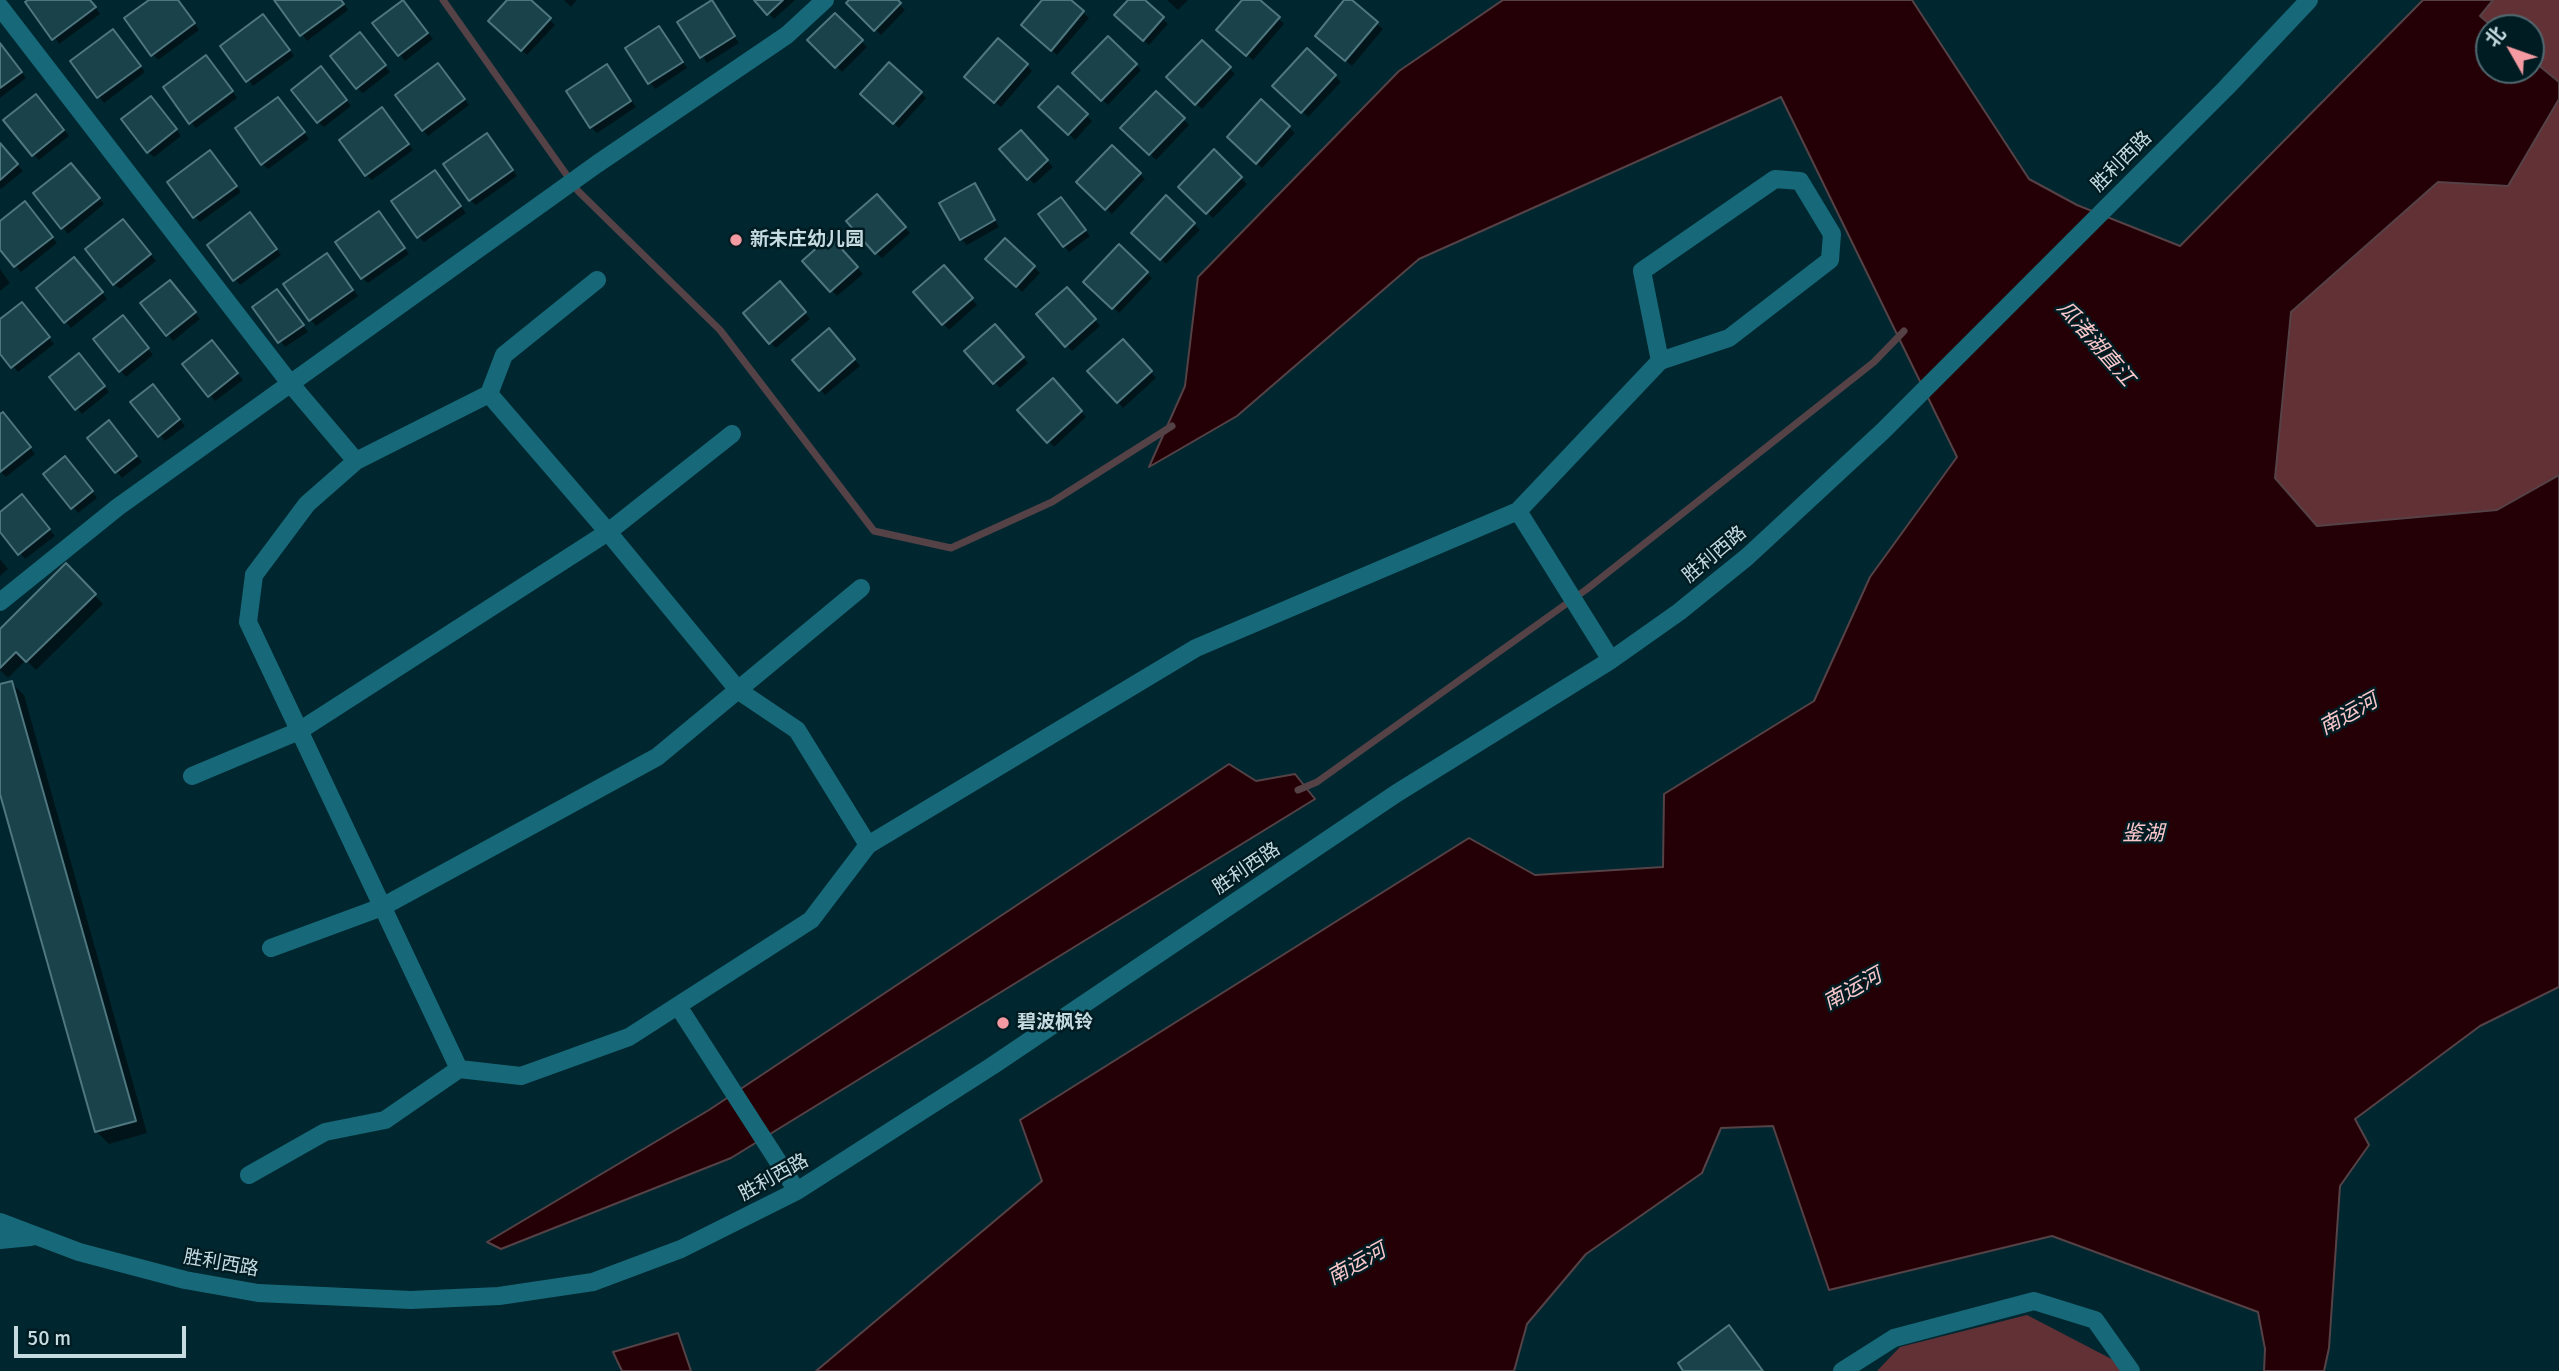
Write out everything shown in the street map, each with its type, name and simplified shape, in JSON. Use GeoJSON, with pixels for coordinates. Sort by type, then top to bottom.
{"type":"FeatureCollection","features":[{"type":"Feature","properties":{"kind":"street"},"geometry":{"type":"LineString","coordinates":[[0,602],[118,507],[289,382],[597,164],[787,35],[825,0]]}},
{"type":"Feature","properties":{"kind":"street","name":"胜利西路"},"geometry":{"type":"LineString","coordinates":[[0,1222],[79,1252],[186,1280],[258,1293],[411,1300],[499,1296],[593,1282],[681,1250],[797,1191],[992,1066],[1397,793],[1611,660],[1679,612],[1747,557],[1883,431],[2226,88],[2309,0]]}},
{"type":"Feature","properties":{"kind":"street"},"geometry":{"type":"LineString","coordinates":[[0,7],[289,382],[356,461]]}},
{"type":"Feature","properties":{"kind":"street"},"geometry":{"type":"LineString","coordinates":[[249,1175],[324,1132],[386,1120],[459,1069],[521,1076],[629,1037],[811,920],[868,845],[1196,648],[1518,511],[1660,361],[1729,338],[1829,260],[1832,234],[1800,181],[1775,179],[1642,271],[1660,361]]}},
{"type":"Feature","properties":{"kind":"street"},"geometry":{"type":"LineString","coordinates":[[459,1069],[248,622],[254,575],[307,504],[356,461],[489,394],[504,355],[597,280]]}},
{"type":"Feature","properties":{"kind":"street"},"geometry":{"type":"LineString","coordinates":[[489,394],[608,532],[739,691],[797,730],[868,845]]}},
{"type":"Feature","properties":{"kind":"street"},"geometry":{"type":"LineString","coordinates":[[192,775],[299,730],[608,532],[732,434]]}},
{"type":"Feature","properties":{"kind":"street"},"geometry":{"type":"LineString","coordinates":[[1518,511],[1611,660]]}},
{"type":"Feature","properties":{"kind":"street"},"geometry":{"type":"LineString","coordinates":[[271,948],[382,906],[657,757],[861,588]]}},
{"type":"Feature","properties":{"kind":"street"},"geometry":{"type":"LineString","coordinates":[[678,1006],[797,1191]]}},
{"type":"Feature","properties":{"kind":"street"},"geometry":{"type":"LineString","coordinates":[[0,1240],[40,1237],[79,1252]]}},
{"type":"Feature","properties":{"kind":"street"},"geometry":{"type":"LineString","coordinates":[[1842,1371],[1894,1338],[2034,1301],[2095,1320],[2131,1371]]}},
{"type":"Feature","properties":{"kind":"shaded area"},"geometry":{"type":"Polygon","coordinates":[[[2493,0],[2559,0],[2559,82],[2545,70],[2545,14],[2482,14],[2493,0]]]}},
{"type":"Feature","properties":{"kind":"shaded area"},"geometry":{"type":"Polygon","coordinates":[[[2559,99],[2559,475],[2497,510],[2317,526],[2275,478],[2291,312],[2438,182],[2508,186],[2559,99]]]}},
{"type":"Feature","properties":{"kind":"shaded area"},"geometry":{"type":"Polygon","coordinates":[[[2027,1315],[2123,1365],[2127,1371],[1877,1371],[1900,1347],[2027,1315]]]}},
{"type":"Feature","properties":{"kind":"water","name":"鉴湖"},"geometry":{"type":"Polygon","coordinates":[[[1503,0],[1912,0],[2029,179],[2077,205],[2180,246],[2423,0],[2493,0],[2482,14],[2475,14],[2475,84],[2545,84],[2545,70],[2559,82],[2559,99],[2508,186],[2438,182],[2291,312],[2275,478],[2317,526],[2497,510],[2559,475],[2559,987],[2480,1026],[2355,1119],[2369,1145],[2340,1186],[2329,1348],[2324,1371],[2264,1371],[2265,1349],[2258,1312],[2052,1236],[1829,1290],[1773,1126],[1721,1128],[1702,1173],[1586,1254],[1527,1324],[1514,1371],[816,1371],[1042,1181],[1020,1120],[1469,838],[1535,875],[1663,867],[1664,794],[1814,701],[1870,577],[1957,457],[1781,97],[1419,259],[1237,416],[1149,467],[1185,386],[1198,277],[1399,71],[1503,0]]]}},
{"type":"Feature","properties":{"kind":"water"},"geometry":{"type":"Polygon","coordinates":[[[1229,764],[1256,781],[1295,774],[1315,799],[731,1158],[501,1249],[487,1242],[709,1110],[1229,764]]]}},
{"type":"Feature","properties":{"kind":"water"},"geometry":{"type":"Polygon","coordinates":[[[678,1333],[691,1371],[622,1371],[613,1352],[678,1333]]]}},
{"type":"Feature","properties":{"kind":"building"},"geometry":{"type":"Polygon","coordinates":[[[90,0],[96,7],[52,40],[25,2],[90,0]]]}},
{"type":"Feature","properties":{"kind":"building"},"geometry":{"type":"Polygon","coordinates":[[[149,0],[178,0],[195,23],[151,56],[124,18],[149,0]]]}},
{"type":"Feature","properties":{"kind":"building"},"geometry":{"type":"Polygon","coordinates":[[[274,0],[341,0],[344,4],[300,36],[274,0]]]}},
{"type":"Feature","properties":{"kind":"building"},"geometry":{"type":"Polygon","coordinates":[[[403,0],[428,33],[398,56],[372,23],[403,0]]]}},
{"type":"Feature","properties":{"kind":"building"},"geometry":{"type":"Polygon","coordinates":[[[507,0],[531,0],[551,18],[521,51],[488,21],[507,0]]]}},
{"type":"Feature","properties":{"kind":"building"},"geometry":{"type":"Polygon","coordinates":[[[712,0],[735,36],[700,58],[677,22],[712,0]]]}},
{"type":"Feature","properties":{"kind":"building"},"geometry":{"type":"Polygon","coordinates":[[[754,0],[783,0],[767,15],[754,0]]]}},
{"type":"Feature","properties":{"kind":"building"},"geometry":{"type":"Polygon","coordinates":[[[849,0],[898,0],[901,3],[874,31],[846,3],[849,0]]]}},
{"type":"Feature","properties":{"kind":"building"},"geometry":{"type":"Polygon","coordinates":[[[1042,0],[1071,0],[1084,11],[1051,51],[1021,25],[1042,0]]]}},
{"type":"Feature","properties":{"kind":"building"},"geometry":{"type":"Polygon","coordinates":[[[1128,0],[1145,0],[1164,17],[1143,41],[1114,15],[1128,0]]]}},
{"type":"Feature","properties":{"kind":"building"},"geometry":{"type":"Polygon","coordinates":[[[1242,0],[1260,0],[1280,17],[1246,56],[1216,30],[1242,0]]]}},
{"type":"Feature","properties":{"kind":"building"},"geometry":{"type":"Polygon","coordinates":[[[1344,0],[1352,0],[1378,22],[1345,61],[1315,36],[1344,0]]]}},
{"type":"Feature","properties":{"kind":"building"},"geometry":{"type":"Polygon","coordinates":[[[835,13],[863,40],[835,68],[807,40],[835,13]]]}},
{"type":"Feature","properties":{"kind":"building"},"geometry":{"type":"Polygon","coordinates":[[[263,14],[290,50],[246,82],[220,46],[263,14]]]}},
{"type":"Feature","properties":{"kind":"building"},"geometry":{"type":"Polygon","coordinates":[[[659,26],[683,62],[648,84],[625,48],[659,26]]]}},
{"type":"Feature","properties":{"kind":"building"},"geometry":{"type":"Polygon","coordinates":[[[113,29],[141,66],[97,98],[70,61],[113,29]]]}},
{"type":"Feature","properties":{"kind":"building"},"geometry":{"type":"Polygon","coordinates":[[[360,32],[386,65],[356,89],[330,56],[360,32]]]}},
{"type":"Feature","properties":{"kind":"building"},"geometry":{"type":"Polygon","coordinates":[[[1108,36],[1137,64],[1101,101],[1072,73],[1108,36]]]}},
{"type":"Feature","properties":{"kind":"building"},"geometry":{"type":"Polygon","coordinates":[[[998,38],[1028,64],[994,103],[964,77],[998,38]]]}},
{"type":"Feature","properties":{"kind":"building"},"geometry":{"type":"Polygon","coordinates":[[[1202,40],[1231,67],[1195,105],[1166,77],[1202,40]]]}},
{"type":"Feature","properties":{"kind":"building"},"geometry":{"type":"Polygon","coordinates":[[[0,43],[22,72],[0,88],[0,43]]]}},
{"type":"Feature","properties":{"kind":"building"},"geometry":{"type":"Polygon","coordinates":[[[1307,48],[1336,75],[1301,113],[1272,86],[1307,48]]]}},
{"type":"Feature","properties":{"kind":"building"},"geometry":{"type":"Polygon","coordinates":[[[206,55],[233,91],[189,124],[163,87],[206,55]]]}},
{"type":"Feature","properties":{"kind":"building"},"geometry":{"type":"Polygon","coordinates":[[[889,62],[922,92],[893,124],[860,94],[889,62]]]}},
{"type":"Feature","properties":{"kind":"building"},"geometry":{"type":"Polygon","coordinates":[[[438,63],[465,99],[422,131],[395,95],[438,63]]]}},
{"type":"Feature","properties":{"kind":"building"},"geometry":{"type":"Polygon","coordinates":[[[607,64],[631,101],[590,128],[566,91],[607,64]]]}},
{"type":"Feature","properties":{"kind":"building"},"geometry":{"type":"Polygon","coordinates":[[[321,66],[347,100],[317,123],[291,90],[321,66]]]}},
{"type":"Feature","properties":{"kind":"building"},"geometry":{"type":"Polygon","coordinates":[[[1058,86],[1088,114],[1068,135],[1038,107],[1058,86]]]}},
{"type":"Feature","properties":{"kind":"building"},"geometry":{"type":"Polygon","coordinates":[[[1156,91],[1185,118],[1149,155],[1120,128],[1156,91]]]}},
{"type":"Feature","properties":{"kind":"building"},"geometry":{"type":"Polygon","coordinates":[[[36,94],[64,130],[32,156],[3,120],[36,94]]]}},
{"type":"Feature","properties":{"kind":"building"},"geometry":{"type":"Polygon","coordinates":[[[151,96],[177,129],[147,153],[121,119],[151,96]]]}},
{"type":"Feature","properties":{"kind":"building"},"geometry":{"type":"Polygon","coordinates":[[[278,97],[305,132],[261,165],[235,128],[278,97]]]}},
{"type":"Feature","properties":{"kind":"building"},"geometry":{"type":"Polygon","coordinates":[[[1261,99],[1290,126],[1256,164],[1227,137],[1261,99]]]}},
{"type":"Feature","properties":{"kind":"building"},"geometry":{"type":"Polygon","coordinates":[[[382,107],[409,144],[365,176],[339,140],[382,107]]]}},
{"type":"Feature","properties":{"kind":"building"},"geometry":{"type":"Polygon","coordinates":[[[1021,130],[1048,160],[1027,180],[999,149],[1021,130]]]}},
{"type":"Feature","properties":{"kind":"building"},"geometry":{"type":"Polygon","coordinates":[[[487,133],[513,170],[469,201],[443,164],[487,133]]]}},
{"type":"Feature","properties":{"kind":"building"},"geometry":{"type":"Polygon","coordinates":[[[0,143],[18,164],[0,180],[0,143]]]}},
{"type":"Feature","properties":{"kind":"building"},"geometry":{"type":"Polygon","coordinates":[[[1112,145],[1141,173],[1105,210],[1076,182],[1112,145]]]}},
{"type":"Feature","properties":{"kind":"building"},"geometry":{"type":"Polygon","coordinates":[[[1214,149],[1242,177],[1206,214],[1178,187],[1214,149]]]}},
{"type":"Feature","properties":{"kind":"building"},"geometry":{"type":"Polygon","coordinates":[[[210,150],[237,186],[193,218],[167,182],[210,150]]]}},
{"type":"Feature","properties":{"kind":"building"},"geometry":{"type":"Polygon","coordinates":[[[71,163],[100,198],[61,229],[33,193],[71,163]]]}},
{"type":"Feature","properties":{"kind":"building"},"geometry":{"type":"Polygon","coordinates":[[[435,170],[461,206],[417,238],[391,201],[435,170]]]}},
{"type":"Feature","properties":{"kind":"building"},"geometry":{"type":"Polygon","coordinates":[[[975,183],[995,220],[960,240],[939,203],[975,183]]]}},
{"type":"Feature","properties":{"kind":"building"},"geometry":{"type":"Polygon","coordinates":[[[877,194],[906,227],[875,254],[846,221],[877,194]]]}},
{"type":"Feature","properties":{"kind":"building"},"geometry":{"type":"Polygon","coordinates":[[[1166,195],[1195,223],[1160,260],[1131,233],[1166,195]]]}},
{"type":"Feature","properties":{"kind":"building"},"geometry":{"type":"Polygon","coordinates":[[[1061,197],[1086,230],[1063,247],[1038,214],[1061,197]]]}},
{"type":"Feature","properties":{"kind":"building"},"geometry":{"type":"Polygon","coordinates":[[[25,201],[53,237],[14,267],[0,250],[0,221],[25,201]]]}},
{"type":"Feature","properties":{"kind":"building"},"geometry":{"type":"Polygon","coordinates":[[[379,211],[405,248],[361,279],[335,242],[379,211]]]}},
{"type":"Feature","properties":{"kind":"building"},"geometry":{"type":"Polygon","coordinates":[[[250,212],[277,249],[233,281],[207,245],[250,212]]]}},
{"type":"Feature","properties":{"kind":"building"},"geometry":{"type":"Polygon","coordinates":[[[123,219],[151,254],[113,285],[85,249],[123,219]]]}},
{"type":"Feature","properties":{"kind":"building"},"geometry":{"type":"Polygon","coordinates":[[[830,236],[858,267],[830,292],[802,261],[830,236]]]}},
{"type":"Feature","properties":{"kind":"building"},"geometry":{"type":"Polygon","coordinates":[[[1005,238],[1035,266],[1016,287],[985,259],[1005,238]]]}},
{"type":"Feature","properties":{"kind":"building"},"geometry":{"type":"Polygon","coordinates":[[[1119,244],[1148,272],[1112,309],[1083,282],[1119,244]]]}},
{"type":"Feature","properties":{"kind":"building"},"geometry":{"type":"Polygon","coordinates":[[[327,253],[353,290],[309,321],[283,284],[327,253]]]}},
{"type":"Feature","properties":{"kind":"building"},"geometry":{"type":"Polygon","coordinates":[[[74,257],[103,292],[64,323],[36,288],[74,257]]]}},
{"type":"Feature","properties":{"kind":"building"},"geometry":{"type":"Polygon","coordinates":[[[944,265],[973,298],[942,325],[913,292],[944,265]]]}},
{"type":"Feature","properties":{"kind":"building"},"geometry":{"type":"Polygon","coordinates":[[[170,280],[196,312],[166,336],[140,303],[170,280]]]}},
{"type":"Feature","properties":{"kind":"building"},"geometry":{"type":"Polygon","coordinates":[[[780,281],[806,312],[769,344],[743,313],[780,281]]]}},
{"type":"Feature","properties":{"kind":"building"},"geometry":{"type":"Polygon","coordinates":[[[1067,287],[1096,319],[1065,347],[1036,314],[1067,287]]]}},
{"type":"Feature","properties":{"kind":"building"},"geometry":{"type":"Polygon","coordinates":[[[277,289],[304,325],[278,343],[252,307],[277,289]]]}},
{"type":"Feature","properties":{"kind":"building"},"geometry":{"type":"Polygon","coordinates":[[[22,302],[50,337],[11,368],[0,354],[0,319],[22,302]]]}},
{"type":"Feature","properties":{"kind":"building"},"geometry":{"type":"Polygon","coordinates":[[[123,315],[149,348],[119,372],[93,339],[123,315]]]}},
{"type":"Feature","properties":{"kind":"building"},"geometry":{"type":"Polygon","coordinates":[[[995,324],[1024,357],[993,384],[964,351],[995,324]]]}},
{"type":"Feature","properties":{"kind":"building"},"geometry":{"type":"Polygon","coordinates":[[[829,328],[855,359],[819,391],[792,360],[829,328]]]}},
{"type":"Feature","properties":{"kind":"building"},"geometry":{"type":"Polygon","coordinates":[[[1123,339],[1152,371],[1117,403],[1087,371],[1123,339]]]}},
{"type":"Feature","properties":{"kind":"building"},"geometry":{"type":"Polygon","coordinates":[[[212,340],[238,373],[208,397],[182,364],[212,340]]]}},
{"type":"Feature","properties":{"kind":"building"},"geometry":{"type":"Polygon","coordinates":[[[79,353],[105,386],[75,410],[49,377],[79,353]]]}},
{"type":"Feature","properties":{"kind":"building"},"geometry":{"type":"Polygon","coordinates":[[[1053,378],[1082,411],[1047,443],[1017,410],[1053,378]]]}},
{"type":"Feature","properties":{"kind":"building"},"geometry":{"type":"Polygon","coordinates":[[[153,384],[180,419],[158,437],[130,402],[153,384]]]}},
{"type":"Feature","properties":{"kind":"building"},"geometry":{"type":"Polygon","coordinates":[[[3,412],[31,447],[0,472],[0,414],[3,412]]]}},
{"type":"Feature","properties":{"kind":"building"},"geometry":{"type":"Polygon","coordinates":[[[109,420],[137,456],[115,473],[87,438],[109,420]]]}},
{"type":"Feature","properties":{"kind":"building"},"geometry":{"type":"Polygon","coordinates":[[[65,456],[93,491],[71,509],[43,474],[65,456]]]}},
{"type":"Feature","properties":{"kind":"building"},"geometry":{"type":"Polygon","coordinates":[[[22,494],[50,529],[18,555],[0,532],[0,512],[22,494]]]}},
{"type":"Feature","properties":{"kind":"building"},"geometry":{"type":"Polygon","coordinates":[[[66,563],[96,594],[26,662],[16,652],[0,668],[0,629],[66,563]]]}},
{"type":"Feature","properties":{"kind":"building"},"geometry":{"type":"Polygon","coordinates":[[[12,681],[136,1121],[95,1132],[0,794],[0,684],[12,681]]]}},
{"type":"Feature","properties":{"kind":"building"},"geometry":{"type":"Polygon","coordinates":[[[1729,1325],[1763,1371],[1683,1371],[1678,1363],[1729,1325]]]}},
{"type":"Feature","properties":{"kind":"waterway"},"geometry":{"type":"LineString","coordinates":[[443,0],[578,191],[720,330],[874,531],[951,548],[1052,502],[1172,426]]}},
{"type":"Feature","properties":{"kind":"waterway"},"geometry":{"type":"LineString","coordinates":[[1298,790],[1317,782],[1587,589],[1874,362],[1904,331]]}},
{"type":"Feature","properties":{"kind":"place","name":"新未庄幼儿园"},"geometry":{"type":"Point","coordinates":[736,240]}},
{"type":"Feature","properties":{"kind":"place","name":"碧波枫铃"},"geometry":{"type":"Point","coordinates":[1003,1023]}},
{"type":"Feature","properties":{"kind":"water label","name":"瓜渚湖直江"},"geometry":{"type":"Point","coordinates":[2095,344]}},
{"type":"Feature","properties":{"kind":"water label","name":"南运河"},"geometry":{"type":"Point","coordinates":[2349,715]}},
{"type":"Feature","properties":{"kind":"water label","name":"南运河"},"geometry":{"type":"Point","coordinates":[1853,990]}},
{"type":"Feature","properties":{"kind":"water label","name":"南运河"},"geometry":{"type":"Point","coordinates":[1357,1265]}}]}
